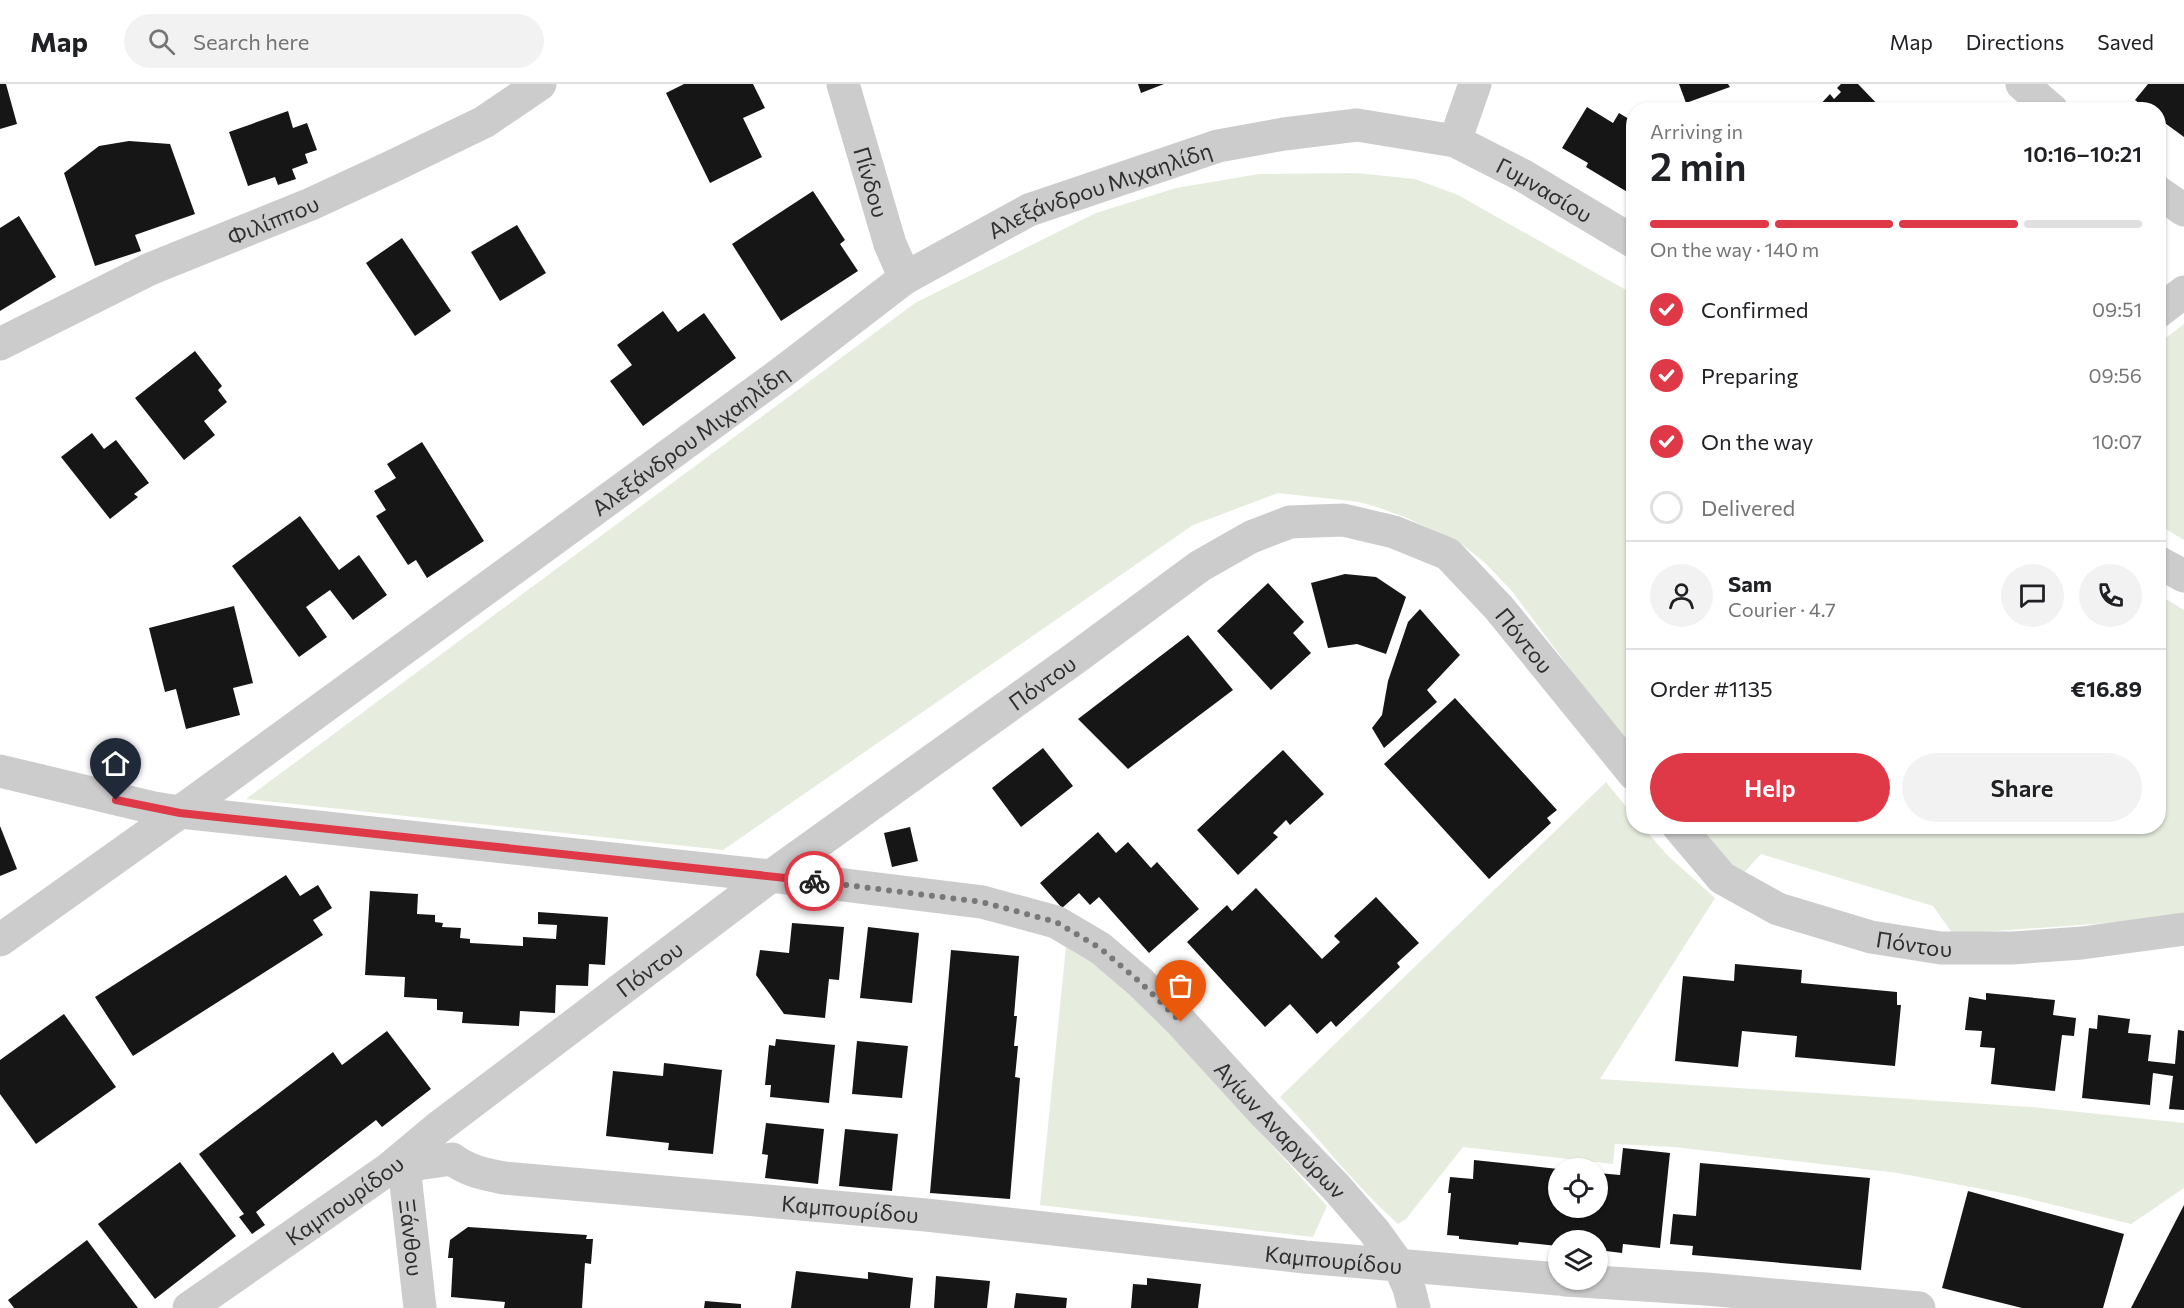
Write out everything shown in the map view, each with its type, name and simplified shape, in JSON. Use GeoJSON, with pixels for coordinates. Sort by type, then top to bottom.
{"type":"FeatureCollection","features":[{"type":"Feature","properties":{"kind":"street","name":"Φιλίππου"},"geometry":{"type":"LineString","coordinates":[[0,344],[150,269],[312,204],[391,168],[484,122],[540,84]]}},
{"type":"Feature","properties":{"kind":"street","name":"Πίνδου"},"geometry":{"type":"LineString","coordinates":[[843,84],[890,244],[905,278]]}},
{"type":"Feature","properties":{"kind":"street"},"geometry":{"type":"LineString","coordinates":[[1455,141],[1475,84]]}},
{"type":"Feature","properties":{"kind":"street"},"geometry":{"type":"LineString","coordinates":[[2022,84],[2043,102]]}},
{"type":"Feature","properties":{"kind":"street","name":"Aλεξάνδρου Mιχαηλίδη"},"geometry":{"type":"LineString","coordinates":[[0,940],[180,813],[780,374],[905,278],[1029,210],[1218,146],[1284,134],[1357,125],[1455,141]]}},
{"type":"Feature","properties":{"kind":"street","name":"Γυμνασίου"},"geometry":{"type":"LineString","coordinates":[[1455,141],[1522,176],[1626,237]]}},
{"type":"Feature","properties":{"kind":"street"},"geometry":{"type":"LineString","coordinates":[[2166,198],[2184,210]]}},
{"type":"Feature","properties":{"kind":"street"},"geometry":{"type":"LineString","coordinates":[[2166,306],[2184,292]]}},
{"type":"Feature","properties":{"kind":"street","name":"Πόντου"},"geometry":{"type":"LineString","coordinates":[[397,1167],[439,1127],[771,876],[1200,566],[1251,537],[1290,522],[1343,520],[1394,532],[1448,554],[1499,608],[1626,764]]}},
{"type":"Feature","properties":{"kind":"street"},"geometry":{"type":"LineString","coordinates":[[2166,566],[2184,576]]}},
{"type":"Feature","properties":{"kind":"street","name":"Αγίων Αναργύρων"},"geometry":{"type":"LineString","coordinates":[[0,771],[180,813],[771,876],[982,902],[1056,922],[1100,948],[1140,982],[1181,1022],[1336,1187],[1374,1231],[1400,1267],[1409,1287],[1414,1308]]}},
{"type":"Feature","properties":{"kind":"street","name":"Πόντου"},"geometry":{"type":"LineString","coordinates":[[1685,834],[1722,878],[1778,909],[1871,937],[1941,948],[2012,948],[2082,943],[2184,929]]}},
{"type":"Feature","properties":{"kind":"street"},"geometry":{"type":"LineString","coordinates":[[439,1127],[453,1159]]}},
{"type":"Feature","properties":{"kind":"street","name":"Καμπουρίδου"},"geometry":{"type":"LineString","coordinates":[[189,1308],[397,1167],[453,1159],[464,1168],[504,1178],[926,1215],[1400,1267],[1548,1278]]}},
{"type":"Feature","properties":{"kind":"street","name":"Ξάνθου"},"geometry":{"type":"LineString","coordinates":[[397,1167],[420,1308]]}},
{"type":"Feature","properties":{"kind":"street"},"geometry":{"type":"LineString","coordinates":[[1608,1283],[1919,1308]]}},
{"type":"Feature","properties":{"kind":"shaded area"},"geometry":{"type":"Polygon","coordinates":[[[1356,173],[1415,179],[1458,195],[1626,290],[1626,744],[1511,590],[1484,562],[1463,545],[1407,518],[1377,507],[1359,502],[1278,493],[1193,525],[723,850],[246,799],[915,303],[1096,213],[1176,188],[1259,174],[1356,173]]]}},
{"type":"Feature","properties":{"kind":"shaded area"},"geometry":{"type":"Polygon","coordinates":[[[2184,324],[2184,540],[2166,529],[2166,338],[2184,324]]]}},
{"type":"Feature","properties":{"kind":"shaded area"},"geometry":{"type":"Polygon","coordinates":[[[2166,599],[2184,610],[2184,914],[2122,922],[1953,934],[1933,906],[1761,854],[1739,878],[1699,834],[2166,834],[2166,599]]]}},
{"type":"Feature","properties":{"kind":"shaded area"},"geometry":{"type":"Polygon","coordinates":[[[1606,782],[1626,806],[1626,834],[1649,834],[1667,855],[1715,898],[1600,1079],[2031,1107],[2184,1123],[2184,1188],[2131,1224],[2018,1196],[1898,1173],[1674,1147],[1615,1144],[1613,1164],[1608,1163],[1608,1158],[1560,1158],[1463,1147],[1406,1219],[1398,1224],[1352,1178],[1280,1097],[1606,782]]]}},
{"type":"Feature","properties":{"kind":"shaded area"},"geometry":{"type":"Polygon","coordinates":[[[1066,947],[1094,963],[1150,1011],[1327,1206],[1313,1237],[1040,1205],[1066,947]]]}},
{"type":"Feature","properties":{"kind":"building"},"geometry":{"type":"Polygon","coordinates":[[[0,84],[6,84],[17,124],[0,129],[0,84]]]}},
{"type":"Feature","properties":{"kind":"building"},"geometry":{"type":"Polygon","coordinates":[[[684,84],[753,84],[765,108],[743,118],[762,157],[710,183],[666,93],[684,84]]]}},
{"type":"Feature","properties":{"kind":"building"},"geometry":{"type":"Polygon","coordinates":[[[1138,84],[1164,84],[1141,93],[1138,84]]]}},
{"type":"Feature","properties":{"kind":"building"},"geometry":{"type":"Polygon","coordinates":[[[1679,84],[1728,84],[1730,87],[1689,102],[1686,102],[1679,84]]]}},
{"type":"Feature","properties":{"kind":"building"},"geometry":{"type":"Polygon","coordinates":[[[1841,84],[1858,84],[1875,102],[1822,102],[1830,94],[1834,99],[1841,92],[1837,88],[1841,84]]]}},
{"type":"Feature","properties":{"kind":"building"},"geometry":{"type":"Polygon","coordinates":[[[2148,84],[2184,84],[2184,137],[2166,124],[2166,102],[2138,102],[2135,100],[2148,84]]]}},
{"type":"Feature","properties":{"kind":"building"},"geometry":{"type":"Polygon","coordinates":[[[1587,107],[1613,123],[1619,113],[1626,117],[1626,191],[1586,167],[1588,163],[1562,148],[1587,107]]]}},
{"type":"Feature","properties":{"kind":"building"},"geometry":{"type":"Polygon","coordinates":[[[288,111],[293,128],[307,123],[317,150],[305,154],[308,163],[292,169],[296,179],[278,185],[275,177],[248,186],[229,132],[288,111]]]}},
{"type":"Feature","properties":{"kind":"building"},"geometry":{"type":"Polygon","coordinates":[[[129,141],[170,144],[195,214],[135,235],[141,251],[95,266],[64,173],[99,146],[129,141]]]}},
{"type":"Feature","properties":{"kind":"building"},"geometry":{"type":"Polygon","coordinates":[[[813,191],[845,240],[840,244],[858,271],[781,321],[732,244],[813,191]]]}},
{"type":"Feature","properties":{"kind":"building"},"geometry":{"type":"Polygon","coordinates":[[[19,216],[56,277],[0,311],[0,228],[19,216]]]}},
{"type":"Feature","properties":{"kind":"building"},"geometry":{"type":"Polygon","coordinates":[[[517,225],[546,273],[500,301],[471,252],[517,225]]]}},
{"type":"Feature","properties":{"kind":"building"},"geometry":{"type":"Polygon","coordinates":[[[402,238],[451,311],[415,336],[366,263],[402,238]]]}},
{"type":"Feature","properties":{"kind":"building"},"geometry":{"type":"Polygon","coordinates":[[[663,311],[678,332],[704,313],[736,358],[643,426],[610,381],[632,365],[617,345],[663,311]]]}},
{"type":"Feature","properties":{"kind":"building"},"geometry":{"type":"Polygon","coordinates":[[[195,351],[222,386],[218,390],[227,402],[204,421],[215,435],[184,460],[135,398],[195,351]]]}},
{"type":"Feature","properties":{"kind":"building"},"geometry":{"type":"Polygon","coordinates":[[[92,433],[104,449],[116,440],[149,483],[134,494],[138,497],[110,519],[61,457],[92,433]]]}},
{"type":"Feature","properties":{"kind":"building"},"geometry":{"type":"Polygon","coordinates":[[[422,442],[484,541],[427,578],[416,560],[408,565],[376,516],[386,510],[374,491],[396,478],[387,464],[422,442]]]}},
{"type":"Feature","properties":{"kind":"building"},"geometry":{"type":"Polygon","coordinates":[[[300,516],[339,570],[359,555],[387,595],[353,620],[330,590],[306,607],[327,637],[299,657],[232,566],[300,516]]]}},
{"type":"Feature","properties":{"kind":"building"},"geometry":{"type":"Polygon","coordinates":[[[1345,574],[1376,577],[1406,597],[1386,654],[1357,644],[1328,648],[1311,583],[1345,574]]]}},
{"type":"Feature","properties":{"kind":"building"},"geometry":{"type":"Polygon","coordinates":[[[1268,583],[1304,622],[1293,633],[1311,653],[1271,690],[1217,631],[1268,583]]]}},
{"type":"Feature","properties":{"kind":"building"},"geometry":{"type":"Polygon","coordinates":[[[234,606],[253,683],[233,688],[240,715],[186,729],[176,689],[165,692],[149,628],[234,606]]]}},
{"type":"Feature","properties":{"kind":"building"},"geometry":{"type":"Polygon","coordinates":[[[1420,609],[1460,655],[1427,690],[1437,702],[1384,748],[1372,728],[1382,715],[1388,681],[1408,622],[1420,609]]]}},
{"type":"Feature","properties":{"kind":"building"},"geometry":{"type":"Polygon","coordinates":[[[1188,635],[1233,690],[1128,769],[1078,719],[1188,635]]]}},
{"type":"Feature","properties":{"kind":"building"},"geometry":{"type":"Polygon","coordinates":[[[1455,698],[1557,810],[1547,818],[1551,823],[1489,879],[1384,764],[1455,698]]]}},
{"type":"Feature","properties":{"kind":"building"},"geometry":{"type":"Polygon","coordinates":[[[1043,748],[1073,786],[1021,827],[992,788],[1043,748]]]}},
{"type":"Feature","properties":{"kind":"building"},"geometry":{"type":"Polygon","coordinates":[[[1283,750],[1324,794],[1290,825],[1286,820],[1273,833],[1278,837],[1238,875],[1197,830],[1283,750]]]}},
{"type":"Feature","properties":{"kind":"building"},"geometry":{"type":"Polygon","coordinates":[[[0,826],[17,869],[0,876],[0,826]]]}},
{"type":"Feature","properties":{"kind":"building"},"geometry":{"type":"Polygon","coordinates":[[[910,827],[918,861],[892,867],[884,833],[910,827]]]}},
{"type":"Feature","properties":{"kind":"building"},"geometry":{"type":"Polygon","coordinates":[[[1098,832],[1116,853],[1128,842],[1151,868],[1157,862],[1199,909],[1149,953],[1099,897],[1090,905],[1079,893],[1062,908],[1040,883],[1098,832]]]}},
{"type":"Feature","properties":{"kind":"building"},"geometry":{"type":"Polygon","coordinates":[[[286,875],[300,896],[318,885],[332,908],[313,920],[323,935],[133,1056],[95,997],[286,875]]]}},
{"type":"Feature","properties":{"kind":"building"},"geometry":{"type":"Polygon","coordinates":[[[1256,888],[1322,959],[1340,942],[1334,936],[1376,897],[1419,943],[1397,963],[1400,967],[1336,1027],[1331,1021],[1317,1034],[1290,1004],[1265,1027],[1187,942],[1227,905],[1232,911],[1256,888]]]}},
{"type":"Feature","properties":{"kind":"building"},"geometry":{"type":"Polygon","coordinates":[[[370,891],[418,894],[417,914],[435,915],[435,922],[443,923],[442,927],[461,928],[460,938],[470,939],[470,943],[523,946],[523,937],[556,939],[557,925],[538,924],[538,912],[608,917],[605,965],[589,964],[588,986],[556,985],[555,1013],[520,1011],[519,1026],[462,1023],[463,1012],[437,1010],[437,999],[404,997],[405,977],[365,975],[370,891]]]}},
{"type":"Feature","properties":{"kind":"building"},"geometry":{"type":"Polygon","coordinates":[[[792,923],[844,927],[839,980],[829,979],[825,1018],[784,1014],[756,975],[760,950],[789,953],[792,923]]]}},
{"type":"Feature","properties":{"kind":"building"},"geometry":{"type":"Polygon","coordinates":[[[868,927],[919,933],[912,1003],[860,998],[868,927]]]}},
{"type":"Feature","properties":{"kind":"building"},"geometry":{"type":"Polygon","coordinates":[[[951,950],[1019,956],[1014,1046],[1018,1046],[1015,1077],[1020,1078],[1010,1199],[930,1193],[951,950]]]}},
{"type":"Feature","properties":{"kind":"building"},"geometry":{"type":"Polygon","coordinates":[[[1735,964],[1802,970],[1801,983],[1897,992],[1897,1005],[1901,1005],[1895,1066],[1795,1057],[1797,1036],[1742,1031],[1738,1067],[1675,1061],[1683,976],[1734,981],[1735,964]]]}},
{"type":"Feature","properties":{"kind":"building"},"geometry":{"type":"Polygon","coordinates":[[[1986,993],[2055,1000],[2053,1015],[2076,1018],[2074,1036],[2062,1035],[2055,1091],[1991,1084],[1995,1048],[1980,1047],[1982,1031],[1965,1030],[1969,997],[1986,1000],[1986,993]]]}},
{"type":"Feature","properties":{"kind":"building"},"geometry":{"type":"Polygon","coordinates":[[[64,1014],[116,1087],[36,1144],[0,1094],[0,1060],[64,1014]]]}},
{"type":"Feature","properties":{"kind":"building"},"geometry":{"type":"Polygon","coordinates":[[[2098,1015],[2130,1019],[2128,1033],[2151,1035],[2148,1061],[2175,1064],[2178,1030],[2184,1031],[2184,1110],[2169,1109],[2173,1076],[2153,1073],[2150,1105],[2082,1098],[2089,1028],[2097,1029],[2098,1015]]]}},
{"type":"Feature","properties":{"kind":"building"},"geometry":{"type":"Polygon","coordinates":[[[387,1031],[431,1089],[382,1127],[376,1120],[256,1212],[265,1225],[252,1234],[239,1217],[244,1214],[199,1154],[333,1052],[342,1065],[387,1031]]]}},
{"type":"Feature","properties":{"kind":"building"},"geometry":{"type":"Polygon","coordinates":[[[776,1039],[835,1045],[829,1103],[770,1097],[771,1085],[765,1085],[769,1045],[775,1046],[776,1039]]]}},
{"type":"Feature","properties":{"kind":"building"},"geometry":{"type":"Polygon","coordinates":[[[857,1041],[908,1046],[902,1098],[852,1094],[857,1041]]]}},
{"type":"Feature","properties":{"kind":"building"},"geometry":{"type":"Polygon","coordinates":[[[664,1063],[722,1070],[713,1154],[668,1150],[669,1143],[606,1136],[613,1071],[663,1076],[664,1063]]]}},
{"type":"Feature","properties":{"kind":"building"},"geometry":{"type":"Polygon","coordinates":[[[766,1123],[824,1129],[818,1184],[765,1178],[768,1155],[762,1154],[766,1123]]]}},
{"type":"Feature","properties":{"kind":"building"},"geometry":{"type":"Polygon","coordinates":[[[845,1129],[898,1134],[892,1191],[839,1186],[845,1129]]]}},
{"type":"Feature","properties":{"kind":"building"},"geometry":{"type":"Polygon","coordinates":[[[1623,1148],[1670,1153],[1660,1248],[1623,1244],[1622,1253],[1608,1251],[1608,1230],[1548,1230],[1548,1245],[1519,1242],[1518,1245],[1459,1239],[1459,1236],[1447,1235],[1451,1193],[1448,1193],[1450,1177],[1473,1179],[1474,1160],[1548,1168],[1548,1218],[1608,1218],[1608,1174],[1620,1175],[1623,1148]]]}},
{"type":"Feature","properties":{"kind":"building"},"geometry":{"type":"Polygon","coordinates":[[[180,1162],[236,1236],[155,1299],[98,1224],[180,1162]]]}},
{"type":"Feature","properties":{"kind":"building"},"geometry":{"type":"Polygon","coordinates":[[[1700,1163],[1870,1178],[1861,1270],[1692,1255],[1693,1246],[1670,1244],[1673,1214],[1696,1216],[1700,1163]]]}},
{"type":"Feature","properties":{"kind":"building"},"geometry":{"type":"Polygon","coordinates":[[[1968,1191],[2124,1234],[2103,1308],[2022,1308],[1942,1288],[1968,1191]]]}},
{"type":"Feature","properties":{"kind":"building"},"geometry":{"type":"Polygon","coordinates":[[[2184,1205],[2184,1308],[2131,1308],[2184,1205]]]}},
{"type":"Feature","properties":{"kind":"building"},"geometry":{"type":"Polygon","coordinates":[[[468,1227],[587,1235],[586,1239],[593,1239],[591,1264],[585,1263],[582,1308],[504,1308],[505,1302],[451,1297],[453,1258],[448,1258],[450,1240],[468,1227]]]}},
{"type":"Feature","properties":{"kind":"building"},"geometry":{"type":"Polygon","coordinates":[[[87,1240],[138,1308],[14,1308],[8,1300],[87,1240]]]}},
{"type":"Feature","properties":{"kind":"building"},"geometry":{"type":"Polygon","coordinates":[[[796,1271],[868,1279],[868,1272],[913,1278],[910,1308],[791,1308],[796,1271]]]}},
{"type":"Feature","properties":{"kind":"building"},"geometry":{"type":"Polygon","coordinates":[[[936,1276],[990,1281],[987,1308],[934,1308],[936,1276]]]}},
{"type":"Feature","properties":{"kind":"building"},"geometry":{"type":"Polygon","coordinates":[[[1147,1278],[1201,1284],[1198,1308],[1131,1308],[1133,1284],[1147,1285],[1147,1278]]]}},
{"type":"Feature","properties":{"kind":"building"},"geometry":{"type":"Polygon","coordinates":[[[1016,1293],[1067,1298],[1066,1308],[1014,1308],[1016,1293]]]}},
{"type":"Feature","properties":{"kind":"building"},"geometry":{"type":"Polygon","coordinates":[[[705,1301],[741,1304],[741,1308],[704,1308],[705,1301]]]}},
{"type":"Feature","properties":{"kind":"way so far"},"geometry":{"type":"LineString","coordinates":[[814,881],[982,902],[1056,922],[1100,948],[1140,982],[1181,1022]]}},
{"type":"Feature","properties":{"kind":"route"},"geometry":{"type":"LineString","coordinates":[[116,800],[180,813],[814,881]]}}]}
